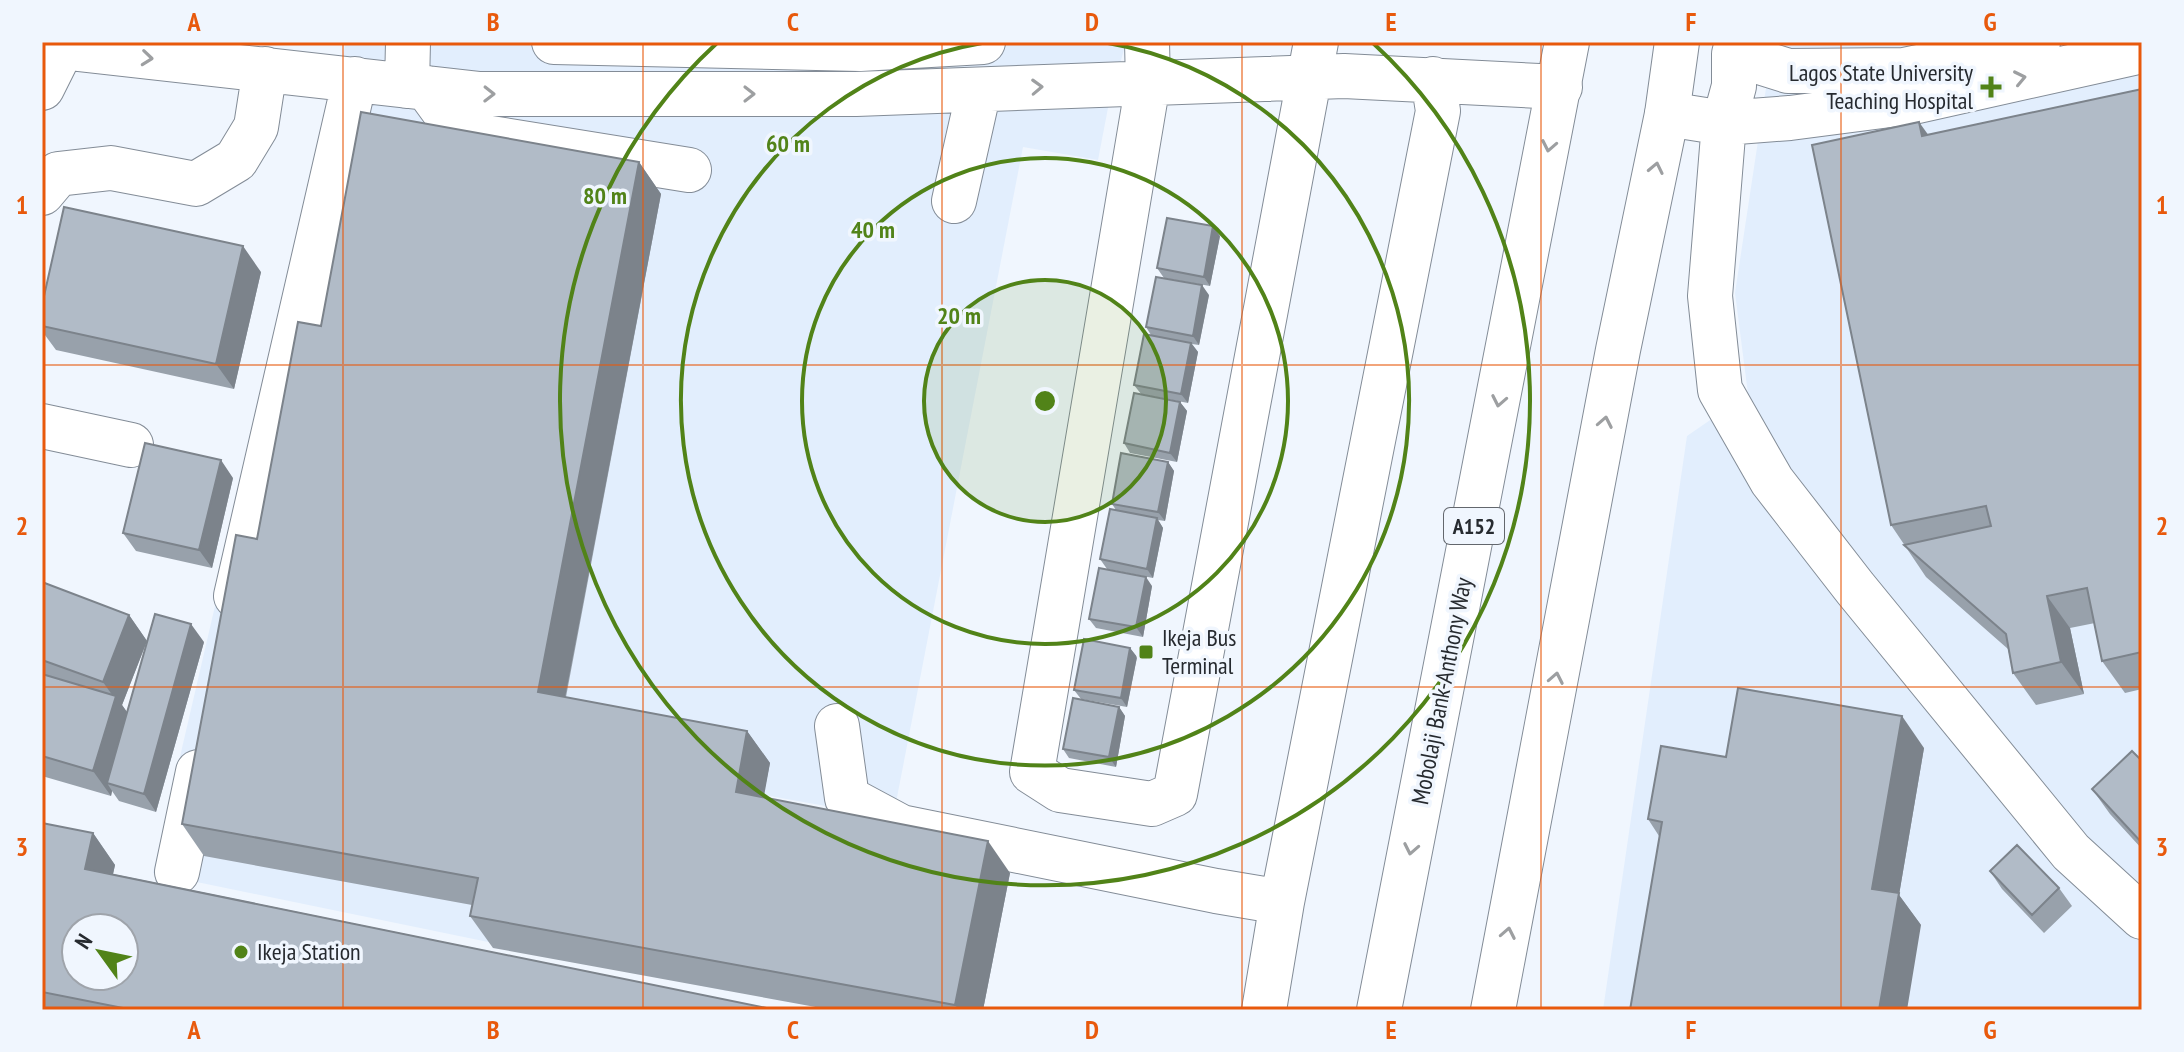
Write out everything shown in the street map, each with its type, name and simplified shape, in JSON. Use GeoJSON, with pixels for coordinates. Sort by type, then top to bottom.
{"type":"FeatureCollection","features":[{"type":"Feature","properties":{"kind":"street"},"geometry":{"type":"LineString","coordinates":[[408,42],[417,87],[451,121],[478,136],[689,170]]}},
{"type":"Feature","properties":{"kind":"street"},"geometry":{"type":"LineString","coordinates":[[554,42],[860,49],[983,42]]}},
{"type":"Feature","properties":{"kind":"street","name":"Mobolaji Bank-Anthony Way"},"geometry":{"type":"LineString","coordinates":[[1379,1010],[1567,42]]}},
{"type":"Feature","properties":{"kind":"street"},"geometry":{"type":"LineString","coordinates":[[1493,1010],[1618,350],[1667,114],[1677,42]]}},
{"type":"Feature","properties":{"kind":"street"},"geometry":{"type":"LineString","coordinates":[[2038,42],[1904,70],[1788,71],[1735,48],[1734,86],[1724,123],[1710,296],[1720,390],[1772,481],[1855,588],[2071,852],[2142,917]]}},
{"type":"Feature","properties":{"kind":"street"},"geometry":{"type":"LineString","coordinates":[[42,88],[56,46],[480,94],[856,94],[979,90],[1147,63],[1313,60],[1344,76],[1560,87]]}},
{"type":"Feature","properties":{"kind":"street"},"geometry":{"type":"LineString","coordinates":[[1667,114],[1724,123],[1913,102],[2142,51]]}},
{"type":"Feature","properties":{"kind":"street"},"geometry":{"type":"LineString","coordinates":[[1147,63],[1032,772],[1060,790],[1152,804],[1175,794],[1313,60]]}},
{"type":"Feature","properties":{"kind":"street"},"geometry":{"type":"LineString","coordinates":[[42,193],[58,174],[111,168],[196,184],[236,160],[256,127],[265,69]]}},
{"type":"Feature","properties":{"kind":"street"},"geometry":{"type":"LineString","coordinates":[[227,637],[355,79]]}},
{"type":"Feature","properties":{"kind":"street"},"geometry":{"type":"LineString","coordinates":[[1264,1010],[1282,902],[1438,111],[1433,79]]}},
{"type":"Feature","properties":{"kind":"street"},"geometry":{"type":"LineString","coordinates":[[954,201],[979,90]]}},
{"type":"Feature","properties":{"kind":"street"},"geometry":{"type":"LineString","coordinates":[[42,426],[131,445]]}},
{"type":"Feature","properties":{"kind":"street"},"geometry":{"type":"LineString","coordinates":[[837,726],[847,798],[901,827],[1282,902]]}},
{"type":"Feature","properties":{"kind":"street"},"geometry":{"type":"LineString","coordinates":[[177,872],[205,741]]}},
{"type":"Feature","properties":{"kind":"shaded area"},"geometry":{"type":"Polygon","coordinates":[[[346,42],[1126,42],[1098,160],[1023,147],[893,818],[764,795],[727,991],[153,873],[346,42]]]}},
{"type":"Feature","properties":{"kind":"shaded area"},"geometry":{"type":"Polygon","coordinates":[[[1773,42],[2142,42],[2142,1010],[1603,1010],[1687,436],[1748,394],[1735,293],[1773,42]]]}},
{"type":"Feature","properties":{"kind":"building"},"geometry":{"type":"Polygon","coordinates":[[[2142,89],[2142,652],[2102,661],[2087,588],[2047,596],[2061,662],[2013,673],[2006,634],[1904,545],[1991,526],[1986,506],[1891,525],[1812,145],[1919,122],[1922,136],[2142,89]]]}},
{"type":"Feature","properties":{"kind":"building"},"geometry":{"type":"Polygon","coordinates":[[[361,112],[639,162],[538,692],[747,731],[736,792],[988,841],[955,1005],[470,916],[478,878],[182,824],[236,535],[257,539],[298,322],[321,326],[361,112]]]}},
{"type":"Feature","properties":{"kind":"building"},"geometry":{"type":"Polygon","coordinates":[[[64,207],[243,246],[216,364],[42,326],[42,305],[64,207]]]}},
{"type":"Feature","properties":{"kind":"building"},"geometry":{"type":"Polygon","coordinates":[[[1167,218],[1213,226],[1204,277],[1157,268],[1167,218]]]}},
{"type":"Feature","properties":{"kind":"building"},"geometry":{"type":"Polygon","coordinates":[[[1156,277],[1202,285],[1193,336],[1146,327],[1156,277]]]}},
{"type":"Feature","properties":{"kind":"building"},"geometry":{"type":"Polygon","coordinates":[[[1144,334],[1191,343],[1181,394],[1134,385],[1144,334]]]}},
{"type":"Feature","properties":{"kind":"building"},"geometry":{"type":"Polygon","coordinates":[[[1134,393],[1180,402],[1170,453],[1124,443],[1134,393]]]}},
{"type":"Feature","properties":{"kind":"building"},"geometry":{"type":"Polygon","coordinates":[[[145,443],[221,460],[199,550],[123,533],[145,443]]]}},
{"type":"Feature","properties":{"kind":"building"},"geometry":{"type":"Polygon","coordinates":[[[1121,453],[1168,462],[1158,512],[1112,504],[1121,453]]]}},
{"type":"Feature","properties":{"kind":"building"},"geometry":{"type":"Polygon","coordinates":[[[1110,509],[1157,518],[1147,569],[1100,559],[1110,509]]]}},
{"type":"Feature","properties":{"kind":"building"},"geometry":{"type":"Polygon","coordinates":[[[1099,568],[1146,577],[1136,627],[1089,619],[1099,568]]]}},
{"type":"Feature","properties":{"kind":"building"},"geometry":{"type":"Polygon","coordinates":[[[42,582],[129,615],[103,682],[42,660],[42,582]]]}},
{"type":"Feature","properties":{"kind":"building"},"geometry":{"type":"Polygon","coordinates":[[[155,614],[191,624],[144,794],[107,783],[155,614]]]}},
{"type":"Feature","properties":{"kind":"building"},"geometry":{"type":"Polygon","coordinates":[[[1084,639],[1130,648],[1121,698],[1074,690],[1084,639]]]}},
{"type":"Feature","properties":{"kind":"building"},"geometry":{"type":"Polygon","coordinates":[[[42,674],[116,696],[93,771],[42,756],[42,674]]]}},
{"type":"Feature","properties":{"kind":"building"},"geometry":{"type":"Polygon","coordinates":[[[1738,688],[1902,716],[1872,889],[1899,893],[1879,1010],[1630,1010],[1662,822],[1648,819],[1661,746],[1726,757],[1738,688]]]}},
{"type":"Feature","properties":{"kind":"building"},"geometry":{"type":"Polygon","coordinates":[[[1073,698],[1119,707],[1109,757],[1063,749],[1073,698]]]}},
{"type":"Feature","properties":{"kind":"building"},"geometry":{"type":"Polygon","coordinates":[[[2132,751],[2142,761],[2142,843],[2092,789],[2132,751]]]}},
{"type":"Feature","properties":{"kind":"building","name":"Ikeja Station"},"geometry":{"type":"Polygon","coordinates":[[[42,823],[93,833],[85,869],[776,1010],[133,1010],[42,992],[42,823]]]}},
{"type":"Feature","properties":{"kind":"building"},"geometry":{"type":"Polygon","coordinates":[[[2017,845],[2059,888],[2032,915],[1990,871],[2017,845]]]}},
{"type":"Feature","properties":{"kind":"place","name":"Lagos State University Teaching Hospital"},"geometry":{"type":"Point","coordinates":[1991,87]}},
{"type":"Feature","properties":{"kind":"place","name":"Ikeja Bus Terminal"},"geometry":{"type":"Point","coordinates":[1146,652]}},
{"type":"Feature","properties":{"kind":"place","name":"Ikeja Station"},"geometry":{"type":"Point","coordinates":[241,952]}}]}
